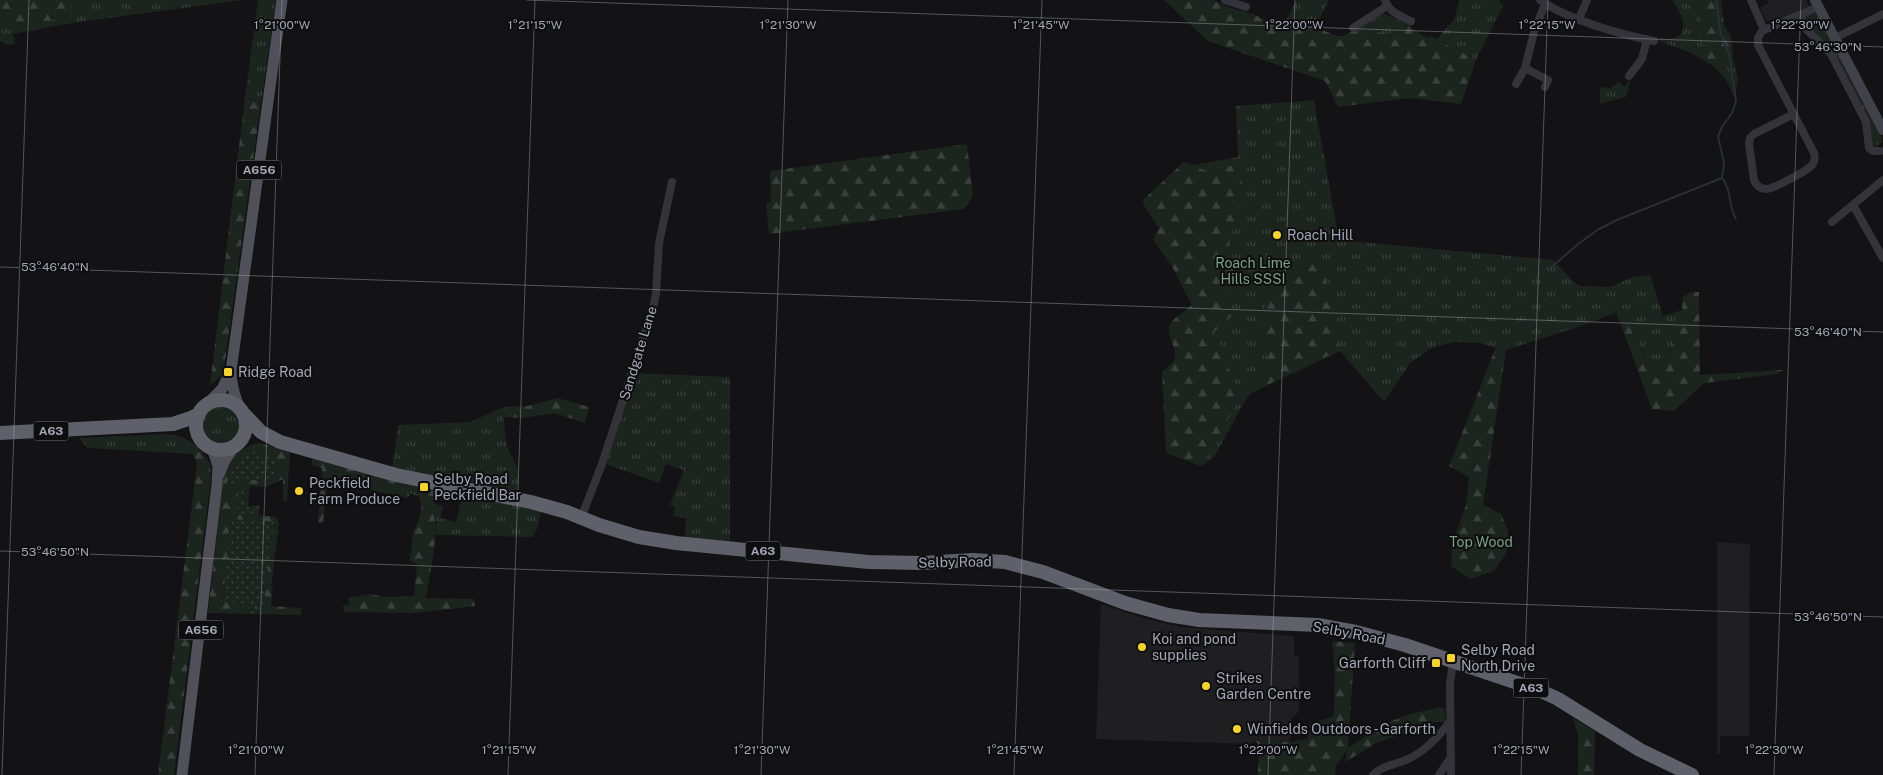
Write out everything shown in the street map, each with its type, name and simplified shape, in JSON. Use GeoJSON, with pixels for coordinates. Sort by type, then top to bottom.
{"type":"FeatureCollection","features":[{"type":"Feature","properties":{"kind":"highway"},"geometry":{"type":"LineString","coordinates":[[216,400],[233,402],[242,412],[246,430],[237,444],[220,450],[212,448],[203,442],[199,437],[196,426],[203,408],[216,400]]}},
{"type":"Feature","properties":{"kind":"highway","name":"A63"},"geometry":{"type":"LineString","coordinates":[[0,433],[182,422],[203,408]]}},
{"type":"Feature","properties":{"kind":"highway","name":"Selby Road"},"geometry":{"type":"LineString","coordinates":[[242,412],[261,432],[280,442]]}},
{"type":"Feature","properties":{"kind":"highway","name":"A63"},"geometry":{"type":"LineString","coordinates":[[163,424],[182,429],[199,437]]}},
{"type":"Feature","properties":{"kind":"highway","name":"Selby Road"},"geometry":{"type":"LineString","coordinates":[[237,444],[253,440],[280,442],[396,475],[530,502],[620,532],[676,543],[869,562],[923,563],[972,560],[1005,562],[1043,572],[1125,603],[1168,616],[1199,620],[1324,626],[1390,641],[1528,686],[1550,696],[1640,750],[1692,775]]}},
{"type":"Feature","properties":{"kind":"main road","name":"A656"},"geometry":{"type":"LineString","coordinates":[[242,412],[234,396],[231,384],[231,371],[282,0]]}},
{"type":"Feature","properties":{"kind":"main road"},"geometry":{"type":"LineString","coordinates":[[1817,3],[1883,130]]}},
{"type":"Feature","properties":{"kind":"main road","name":"A656"},"geometry":{"type":"LineString","coordinates":[[203,408],[222,389],[231,371]]}},
{"type":"Feature","properties":{"kind":"main road","name":"A656"},"geometry":{"type":"LineString","coordinates":[[217,485],[225,460],[237,444]]}},
{"type":"Feature","properties":{"kind":"main road","name":"A656"},"geometry":{"type":"LineString","coordinates":[[182,775],[217,485],[218,466],[212,448]]}},
{"type":"Feature","properties":{"kind":"street"},"geometry":{"type":"LineString","coordinates":[[1225,0],[1246,7]]}},
{"type":"Feature","properties":{"kind":"street"},"geometry":{"type":"LineString","coordinates":[[1579,19],[1587,0]]}},
{"type":"Feature","properties":{"kind":"street"},"geometry":{"type":"LineString","coordinates":[[1751,0],[1764,30]]}},
{"type":"Feature","properties":{"kind":"street"},"geometry":{"type":"LineString","coordinates":[[1516,84],[1525,68],[1543,2],[1608,30],[1650,40],[1642,59],[1629,76]]}},
{"type":"Feature","properties":{"kind":"street"},"geometry":{"type":"LineString","coordinates":[[1353,28],[1386,3],[1393,12],[1410,22]]}},
{"type":"Feature","properties":{"kind":"street"},"geometry":{"type":"LineString","coordinates":[[1794,114],[1754,134],[1750,138],[1749,144],[1754,180],[1762,188],[1770,188],[1810,167],[1815,161],[1814,153],[1794,114],[1758,46],[1758,38],[1764,30],[1800,15],[1817,3]]}},
{"type":"Feature","properties":{"kind":"street"},"geometry":{"type":"LineString","coordinates":[[1835,38],[1883,14]]}},
{"type":"Feature","properties":{"kind":"street"},"geometry":{"type":"LineString","coordinates":[[1800,15],[1805,28],[1831,54],[1866,122],[1869,148],[1873,151],[1882,152]]}},
{"type":"Feature","properties":{"kind":"street"},"geometry":{"type":"LineString","coordinates":[[1525,68],[1548,80],[1545,87]]}},
{"type":"Feature","properties":{"kind":"street"},"geometry":{"type":"LineString","coordinates":[[1832,222],[1883,180]]}},
{"type":"Feature","properties":{"kind":"street","name":"Sandgate Lane"},"geometry":{"type":"LineString","coordinates":[[582,518],[602,464],[656,294],[659,243],[672,182]]}},
{"type":"Feature","properties":{"kind":"street"},"geometry":{"type":"LineString","coordinates":[[1853,205],[1883,258]]}},
{"type":"Feature","properties":{"kind":"street"},"geometry":{"type":"LineString","coordinates":[[1451,775],[1450,683],[1453,662]]}},
{"type":"Feature","properties":{"kind":"street"},"geometry":{"type":"LineString","coordinates":[[1373,775],[1378,770],[1406,760],[1423,751],[1437,738],[1450,721]]}},
{"type":"Feature","properties":{"kind":"street"},"geometry":{"type":"LineString","coordinates":[[1439,775],[1451,757]]}},
{"type":"Feature","properties":{"kind":"shaded area"},"geometry":{"type":"Polygon","coordinates":[[[1767,0],[1806,0],[1809,6],[1772,24],[1766,20],[1759,8],[1768,4],[1767,0]]]}},
{"type":"Feature","properties":{"kind":"shaded area"},"geometry":{"type":"Polygon","coordinates":[[[1717,542],[1750,544],[1749,736],[1720,736],[1720,754],[1717,754],[1717,542]]]}},
{"type":"Feature","properties":{"kind":"shaded area"},"geometry":{"type":"Polygon","coordinates":[[[1101,604],[1143,618],[1181,627],[1294,636],[1294,656],[1299,656],[1299,712],[1291,718],[1290,742],[1257,741],[1250,744],[1096,739],[1101,604]]]}},
{"type":"Feature","properties":{"kind":"green space"},"geometry":{"type":"Polygon","coordinates":[[[0,0],[71,0],[67,18],[39,22],[15,22],[0,12],[0,0]]]}},
{"type":"Feature","properties":{"kind":"green space"},"geometry":{"type":"Polygon","coordinates":[[[71,0],[243,0],[72,23],[13,34],[15,44],[8,45],[0,41],[0,12],[15,22],[67,18],[71,0]]]}},
{"type":"Feature","properties":{"kind":"green space"},"geometry":{"type":"Polygon","coordinates":[[[258,0],[276,0],[261,103],[245,97],[258,0]]]}},
{"type":"Feature","properties":{"kind":"green space"},"geometry":{"type":"Polygon","coordinates":[[[1164,0],[1213,0],[1231,8],[1253,14],[1279,27],[1288,17],[1314,30],[1315,27],[1337,36],[1343,36],[1353,31],[1387,33],[1390,38],[1394,38],[1393,28],[1410,25],[1414,30],[1427,38],[1431,36],[1476,60],[1461,104],[1410,98],[1338,107],[1325,81],[1208,41],[1164,0]]]}},
{"type":"Feature","properties":{"kind":"green space"},"geometry":{"type":"Polygon","coordinates":[[[1296,0],[1329,0],[1314,30],[1288,17],[1296,0]]]}},
{"type":"Feature","properties":{"kind":"green space"},"geometry":{"type":"Polygon","coordinates":[[[1459,0],[1499,0],[1503,6],[1476,60],[1437,39],[1455,18],[1459,0]]]}},
{"type":"Feature","properties":{"kind":"green space"},"geometry":{"type":"Polygon","coordinates":[[[1672,0],[1683,0],[1700,9],[1707,62],[1659,41],[1660,38],[1670,39],[1682,33],[1683,21],[1681,14],[1672,0]]]}},
{"type":"Feature","properties":{"kind":"green space"},"geometry":{"type":"Polygon","coordinates":[[[1683,0],[1721,0],[1724,25],[1731,37],[1733,58],[1707,63],[1700,9],[1683,0]]]}},
{"type":"Feature","properties":{"kind":"green space"},"geometry":{"type":"Polygon","coordinates":[[[1383,13],[1410,25],[1393,28],[1394,38],[1390,38],[1389,35],[1353,31],[1383,13]]]}},
{"type":"Feature","properties":{"kind":"green space"},"geometry":{"type":"Polygon","coordinates":[[[1811,13],[1818,13],[1882,136],[1882,141],[1877,146],[1873,146],[1870,141],[1834,53],[1810,29],[1804,19],[1805,16],[1811,13]]]}},
{"type":"Feature","properties":{"kind":"green space"},"geometry":{"type":"Polygon","coordinates":[[[1733,58],[1738,80],[1735,98],[1723,76],[1707,62],[1733,58]]]}},
{"type":"Feature","properties":{"kind":"green space"},"geometry":{"type":"Polygon","coordinates":[[[1630,81],[1626,97],[1600,104],[1600,87],[1611,88],[1619,82],[1624,87],[1630,81]]]}},
{"type":"Feature","properties":{"kind":"green space"},"geometry":{"type":"Polygon","coordinates":[[[245,97],[261,103],[223,375],[210,385],[245,97]]]}},
{"type":"Feature","properties":{"kind":"green space","name":"Roach Lime Hills SSSI"},"geometry":{"type":"Polygon","coordinates":[[[1314,100],[1339,240],[1553,260],[1580,286],[1611,287],[1632,277],[1650,275],[1663,316],[1682,310],[1665,370],[1660,378],[1654,379],[1627,316],[1616,312],[1590,323],[1506,350],[1478,343],[1454,342],[1432,348],[1410,363],[1384,402],[1340,351],[1249,394],[1214,457],[1201,466],[1191,462],[1162,372],[1174,361],[1175,357],[1169,332],[1171,323],[1192,305],[1173,268],[1154,240],[1159,228],[1144,205],[1143,200],[1184,162],[1193,165],[1238,157],[1236,106],[1314,100]]]}},
{"type":"Feature","properties":{"kind":"green space"},"geometry":{"type":"Polygon","coordinates":[[[967,144],[973,196],[964,209],[769,234],[766,203],[771,202],[770,171],[967,144]]]}},
{"type":"Feature","properties":{"kind":"green space"},"geometry":{"type":"Polygon","coordinates":[[[1184,162],[1204,170],[1238,165],[1244,191],[1229,244],[1236,267],[1222,284],[1232,316],[1214,332],[1240,398],[1201,466],[1166,453],[1162,372],[1174,361],[1175,357],[1169,328],[1173,320],[1192,305],[1173,268],[1154,240],[1159,228],[1144,205],[1143,200],[1184,162]]]}},
{"type":"Feature","properties":{"kind":"green space"},"geometry":{"type":"Polygon","coordinates":[[[1322,258],[1340,350],[1240,398],[1269,367],[1260,325],[1272,286],[1322,258]]]}},
{"type":"Feature","properties":{"kind":"green space"},"geometry":{"type":"Polygon","coordinates":[[[1691,292],[1699,292],[1700,375],[1784,370],[1777,374],[1704,383],[1674,411],[1652,409],[1616,312],[1627,316],[1653,378],[1660,378],[1665,370],[1682,310],[1683,297],[1691,292]]]}},
{"type":"Feature","properties":{"kind":"green space","name":"Top Wood"},"geometry":{"type":"Polygon","coordinates":[[[1496,347],[1506,350],[1483,505],[1501,514],[1508,531],[1507,552],[1494,571],[1470,579],[1451,566],[1452,545],[1466,505],[1469,477],[1449,466],[1496,347]]]}},
{"type":"Feature","properties":{"kind":"green space"},"geometry":{"type":"Polygon","coordinates":[[[635,373],[730,377],[730,542],[685,540],[686,518],[674,516],[675,507],[670,505],[684,470],[666,464],[659,483],[606,464],[635,373]]]}},
{"type":"Feature","properties":{"kind":"green space"},"geometry":{"type":"Polygon","coordinates":[[[558,398],[589,407],[585,423],[554,413],[525,418],[504,417],[504,407],[527,406],[558,398]]]}},
{"type":"Feature","properties":{"kind":"green space"},"geometry":{"type":"Polygon","coordinates":[[[225,405],[233,408],[239,414],[242,426],[239,438],[233,444],[217,447],[209,444],[203,438],[200,422],[203,414],[209,408],[225,405]]]}},
{"type":"Feature","properties":{"kind":"green space"},"geometry":{"type":"Polygon","coordinates":[[[504,407],[506,440],[519,476],[516,493],[392,468],[398,425],[470,422],[504,407]]]}},
{"type":"Feature","properties":{"kind":"green space"},"geometry":{"type":"Polygon","coordinates":[[[165,434],[183,438],[199,449],[193,454],[87,448],[79,438],[165,434]]]}},
{"type":"Feature","properties":{"kind":"green space"},"geometry":{"type":"Polygon","coordinates":[[[260,443],[290,453],[287,501],[283,501],[283,479],[266,487],[250,486],[248,506],[244,506],[245,488],[239,488],[237,513],[276,517],[279,522],[272,580],[267,579],[233,519],[229,532],[223,601],[250,605],[248,614],[208,613],[224,471],[243,449],[260,443]],[[278,457],[235,480],[274,479],[278,457]]]}},
{"type":"Feature","properties":{"kind":"green space"},"geometry":{"type":"Polygon","coordinates":[[[199,449],[210,463],[211,478],[174,775],[158,775],[197,464],[193,454],[199,449]]]}},
{"type":"Feature","properties":{"kind":"green space"},"geometry":{"type":"Polygon","coordinates":[[[256,453],[278,457],[274,480],[235,480],[232,486],[226,485],[237,464],[250,454],[256,453]]]}},
{"type":"Feature","properties":{"kind":"green space"},"geometry":{"type":"Polygon","coordinates":[[[314,458],[437,490],[434,503],[438,505],[437,515],[434,515],[434,544],[426,598],[474,599],[475,606],[416,613],[344,612],[343,605],[349,605],[348,598],[370,594],[385,597],[414,596],[417,565],[410,560],[413,533],[418,522],[425,491],[329,469],[323,524],[318,523],[320,498],[312,497],[312,494],[320,494],[322,468],[312,465],[314,458]]]}},
{"type":"Feature","properties":{"kind":"green space"},"geometry":{"type":"Polygon","coordinates":[[[328,469],[425,491],[422,508],[419,497],[410,493],[408,498],[331,481],[329,487],[327,487],[328,469]]]}},
{"type":"Feature","properties":{"kind":"green space"},"geometry":{"type":"Polygon","coordinates":[[[239,488],[246,488],[244,506],[260,506],[259,516],[237,513],[239,488]]]}},
{"type":"Feature","properties":{"kind":"green space"},"geometry":{"type":"Polygon","coordinates":[[[463,493],[541,511],[533,537],[435,535],[436,523],[434,514],[437,514],[438,505],[443,506],[440,518],[456,522],[463,493]]]}},
{"type":"Feature","properties":{"kind":"green space"},"geometry":{"type":"Polygon","coordinates":[[[233,519],[274,522],[267,579],[272,580],[271,586],[266,586],[263,606],[255,606],[255,614],[248,614],[249,605],[223,601],[229,532],[233,519]]]}},
{"type":"Feature","properties":{"kind":"green space"},"geometry":{"type":"Polygon","coordinates":[[[266,585],[273,586],[271,606],[302,608],[301,615],[255,614],[255,605],[263,605],[266,585]]]}},
{"type":"Feature","properties":{"kind":"green space"},"geometry":{"type":"Polygon","coordinates":[[[1332,641],[1355,643],[1348,748],[1384,724],[1419,712],[1444,708],[1446,722],[1434,722],[1377,743],[1345,762],[1347,750],[1336,766],[1335,775],[1258,775],[1259,748],[1256,741],[1290,742],[1308,739],[1310,724],[1334,716],[1335,673],[1332,641]]]}},
{"type":"Feature","properties":{"kind":"green space"},"geometry":{"type":"Polygon","coordinates":[[[1573,718],[1595,731],[1594,775],[1578,775],[1578,735],[1573,718]]]}},
{"type":"Feature","properties":{"kind":"waterway"},"geometry":{"type":"LineString","coordinates":[[1716,0],[1721,35],[1729,54],[1736,101],[1732,113],[1718,136],[1724,163],[1722,178]]}},
{"type":"Feature","properties":{"kind":"waterway"},"geometry":{"type":"LineString","coordinates":[[1722,178],[1727,188],[1736,219]]}},
{"type":"Feature","properties":{"kind":"waterway"},"geometry":{"type":"LineString","coordinates":[[1553,266],[1599,229],[1722,178]]}},
{"type":"Feature","properties":{"kind":"place","name":"Roach Hill"},"geometry":{"type":"Point","coordinates":[1277,235]}},
{"type":"Feature","properties":{"kind":"place","name":"Ridge Road"},"geometry":{"type":"Point","coordinates":[228,372]}},
{"type":"Feature","properties":{"kind":"place","name":"Selby Road Peckfield Bar"},"geometry":{"type":"Point","coordinates":[424,487]}},
{"type":"Feature","properties":{"kind":"place","name":"Peckfield Farm Produce"},"geometry":{"type":"Point","coordinates":[299,491]}},
{"type":"Feature","properties":{"kind":"place","name":"Koi and pond supplies"},"geometry":{"type":"Point","coordinates":[1142,647]}},
{"type":"Feature","properties":{"kind":"place","name":"Selby Road North Drive"},"geometry":{"type":"Point","coordinates":[1451,658]}},
{"type":"Feature","properties":{"kind":"place","name":"Garforth Cliff"},"geometry":{"type":"Point","coordinates":[1436,663]}},
{"type":"Feature","properties":{"kind":"place","name":"Strikes Garden Centre"},"geometry":{"type":"Point","coordinates":[1206,686]}},
{"type":"Feature","properties":{"kind":"place","name":"Winfields Outdoors - Garforth"},"geometry":{"type":"Point","coordinates":[1237,729]}}]}
